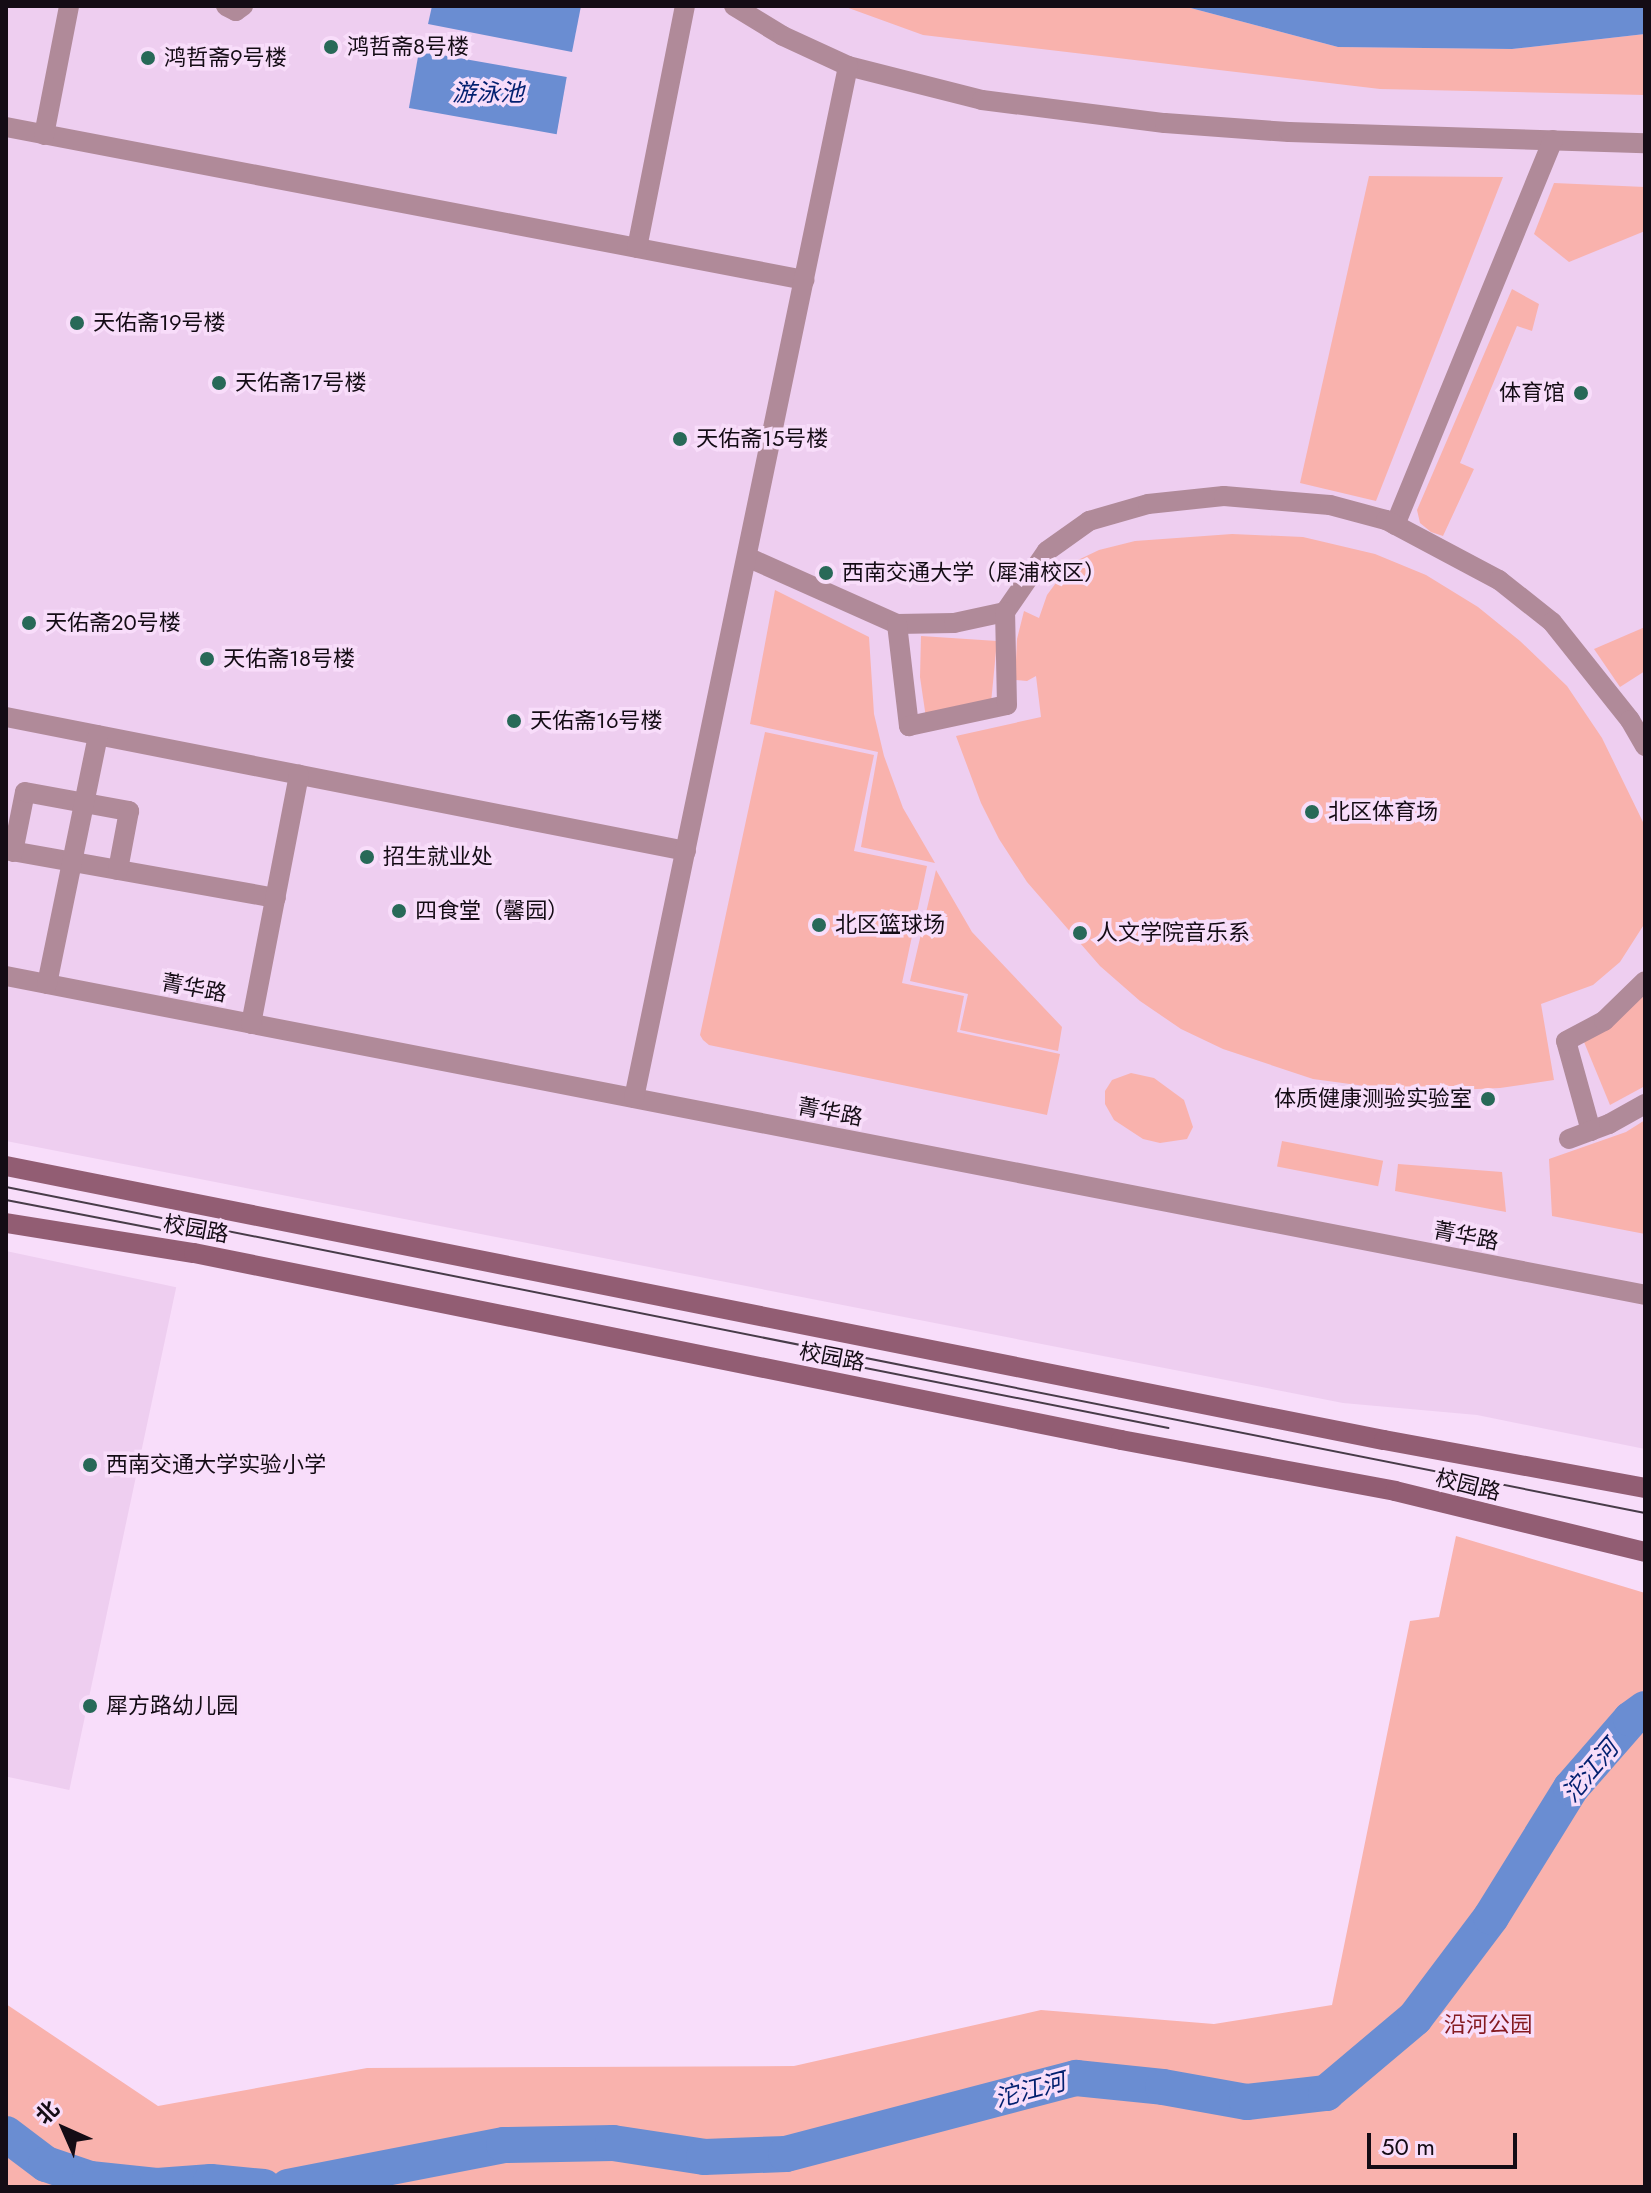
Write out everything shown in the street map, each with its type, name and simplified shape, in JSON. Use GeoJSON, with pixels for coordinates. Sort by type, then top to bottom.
{"type":"FeatureCollection","features":[{"type":"Feature","properties":{"kind":"street"},"geometry":{"type":"LineString","coordinates":[[44,135],[69,6]]}},
{"type":"Feature","properties":{"kind":"street"},"geometry":{"type":"LineString","coordinates":[[226,6],[236,11],[243,6]]}},
{"type":"Feature","properties":{"kind":"street"},"geometry":{"type":"LineString","coordinates":[[637,248],[685,6]]}},
{"type":"Feature","properties":{"kind":"street"},"geometry":{"type":"LineString","coordinates":[[734,6],[783,36],[848,66],[982,100],[1165,123],[1289,132],[1645,143]]}},
{"type":"Feature","properties":{"kind":"street"},"geometry":{"type":"LineString","coordinates":[[634,1098],[848,66]]}},
{"type":"Feature","properties":{"kind":"street"},"geometry":{"type":"LineString","coordinates":[[6,127],[804,280]]}},
{"type":"Feature","properties":{"kind":"street"},"geometry":{"type":"LineString","coordinates":[[1395,525],[1553,140]]}},
{"type":"Feature","properties":{"kind":"street"},"geometry":{"type":"LineString","coordinates":[[897,624],[909,726],[1007,705],[1005,612],[1047,551],[1089,521],[1148,504],[1239,497],[1330,505],[1395,525],[1499,580],[1552,622],[1630,720],[1645,746]]}},
{"type":"Feature","properties":{"kind":"street"},"geometry":{"type":"LineString","coordinates":[[747,557],[897,624],[954,623],[1005,612]]}},
{"type":"Feature","properties":{"kind":"street"},"geometry":{"type":"LineString","coordinates":[[6,717],[686,851]]}},
{"type":"Feature","properties":{"kind":"street"},"geometry":{"type":"LineString","coordinates":[[47,984],[98,735]]}},
{"type":"Feature","properties":{"kind":"street"},"geometry":{"type":"LineString","coordinates":[[251,1024],[299,775]]}},
{"type":"Feature","properties":{"kind":"street"},"geometry":{"type":"LineString","coordinates":[[118,870],[129,811],[25,792],[10,851],[276,898]]}},
{"type":"Feature","properties":{"kind":"street","name":"菁华路"},"geometry":{"type":"LineString","coordinates":[[6,976],[1645,1295]]}},
{"type":"Feature","properties":{"kind":"street"},"geometry":{"type":"LineString","coordinates":[[1591,1131],[1566,1041],[1604,1021],[1645,981]]}},
{"type":"Feature","properties":{"kind":"street"},"geometry":{"type":"LineString","coordinates":[[1569,1139],[1645,1104]]}},
{"type":"Feature","properties":{"kind":"street","name":"校园路"},"geometry":{"type":"LineString","coordinates":[[6,1166],[1369,1437],[1645,1488]]}},
{"type":"Feature","properties":{"kind":"street","name":"校园路"},"geometry":{"type":"LineString","coordinates":[[6,1223],[194,1253],[1105,1437],[1395,1491],[1645,1552]]}},
{"type":"Feature","properties":{"kind":"shaded area","name":"西南交通大学（犀浦校区）"},"geometry":{"type":"Polygon","coordinates":[[[6,6],[1645,6],[1645,1449],[1477,1415],[1343,1403],[6,1141],[6,6]]]}},
{"type":"Feature","properties":{"kind":"shaded area","name":"西南交通大学实验小学"},"geometry":{"type":"Polygon","coordinates":[[[6,1251],[176,1287],[69,1790],[6,1776],[6,1251]]]}},
{"type":"Feature","properties":{"kind":"green space"},"geometry":{"type":"Polygon","coordinates":[[[843,6],[1183,6],[1338,47],[1512,49],[1645,34],[1645,95],[1380,89],[923,35],[843,6]]]}},
{"type":"Feature","properties":{"kind":"green space"},"geometry":{"type":"Polygon","coordinates":[[[1369,176],[1503,177],[1376,501],[1300,483],[1369,176]]]}},
{"type":"Feature","properties":{"kind":"green space"},"geometry":{"type":"Polygon","coordinates":[[[1554,183],[1645,187],[1645,231],[1569,262],[1534,234],[1554,183]]]}},
{"type":"Feature","properties":{"kind":"green space"},"geometry":{"type":"Polygon","coordinates":[[[1512,289],[1539,304],[1532,331],[1517,326],[1460,463],[1474,469],[1443,536],[1431,532],[1420,523],[1417,510],[1512,289]]]}},
{"type":"Feature","properties":{"kind":"green space","name":"北区体育场"},"geometry":{"type":"Polygon","coordinates":[[[1232,534],[1303,537],[1375,554],[1426,575],[1478,607],[1520,641],[1567,686],[1602,738],[1643,822],[1645,923],[1620,962],[1593,985],[1541,1004],[1554,1080],[1500,1088],[1409,1092],[1313,1079],[1223,1049],[1181,1029],[1140,1001],[1100,966],[1027,882],[999,839],[981,803],[956,736],[1041,717],[1036,676],[1027,681],[1015,680],[1017,639],[1024,611],[1039,618],[1047,595],[1061,576],[1078,560],[1099,550],[1135,541],[1232,534]]]}},
{"type":"Feature","properties":{"kind":"green space"},"geometry":{"type":"Polygon","coordinates":[[[775,590],[869,637],[874,714],[884,756],[903,808],[935,863],[861,847],[878,752],[750,724],[775,590]]]}},
{"type":"Feature","properties":{"kind":"green space"},"geometry":{"type":"Polygon","coordinates":[[[1645,627],[1645,671],[1620,687],[1594,649],[1645,627]]]}},
{"type":"Feature","properties":{"kind":"green space"},"geometry":{"type":"Polygon","coordinates":[[[921,636],[997,641],[991,703],[926,718],[920,677],[921,636]]]}},
{"type":"Feature","properties":{"kind":"green space","name":"北区篮球场"},"geometry":{"type":"Polygon","coordinates":[[[765,732],[874,755],[854,851],[927,866],[902,983],[964,996],[957,1032],[1060,1054],[1047,1115],[709,1045],[703,1040],[700,1035],[765,732]]]}},
{"type":"Feature","properties":{"kind":"green space"},"geometry":{"type":"Polygon","coordinates":[[[936,870],[972,932],[1062,1027],[1058,1051],[960,1030],[968,994],[910,981],[936,870]]]}},
{"type":"Feature","properties":{"kind":"green space"},"geometry":{"type":"Polygon","coordinates":[[[1645,994],[1645,1086],[1610,1105],[1584,1042],[1645,994]]]}},
{"type":"Feature","properties":{"kind":"green space"},"geometry":{"type":"Polygon","coordinates":[[[1131,1073],[1154,1078],[1184,1100],[1193,1127],[1187,1139],[1160,1143],[1143,1139],[1114,1120],[1105,1104],[1105,1091],[1112,1080],[1131,1073]]]}},
{"type":"Feature","properties":{"kind":"green space"},"geometry":{"type":"Polygon","coordinates":[[[1645,1120],[1645,1234],[1552,1216],[1549,1159],[1626,1132],[1645,1120]]]}},
{"type":"Feature","properties":{"kind":"green space"},"geometry":{"type":"Polygon","coordinates":[[[1282,1141],[1383,1161],[1378,1186],[1277,1167],[1282,1141]]]}},
{"type":"Feature","properties":{"kind":"green space"},"geometry":{"type":"Polygon","coordinates":[[[1398,1164],[1502,1172],[1506,1212],[1395,1191],[1398,1164]]]}},
{"type":"Feature","properties":{"kind":"green space","name":"沿河公园"},"geometry":{"type":"Polygon","coordinates":[[[1456,1536],[1645,1593],[1645,2187],[6,2187],[6,2004],[158,2106],[367,2068],[794,2066],[1041,2010],[1214,2024],[1332,2005],[1410,1621],[1439,1617],[1456,1536]]]}},
{"type":"Feature","properties":{"kind":"water","name":"游泳池"},"geometry":{"type":"Polygon","coordinates":[[[432,6],[581,6],[572,52],[428,24],[432,6]]]}},
{"type":"Feature","properties":{"kind":"water"},"geometry":{"type":"Polygon","coordinates":[[[1183,6],[1645,6],[1645,34],[1512,49],[1338,47],[1183,6]]]}},
{"type":"Feature","properties":{"kind":"water","name":"游泳池"},"geometry":{"type":"Polygon","coordinates":[[[419,51],[567,77],[557,134],[409,108],[419,51]]]}},
{"type":"Feature","properties":{"kind":"waterway","name":"沱江河"},"geometry":{"type":"LineString","coordinates":[[288,2187],[504,2145],[613,2143],[704,2157],[786,2154],[1076,2078],[1163,2087],[1247,2102],[1326,2093],[1415,2018],[1491,1917],[1571,1788],[1631,1719],[1645,1709]]}},
{"type":"Feature","properties":{"kind":"waterway","name":"沱江河"},"geometry":{"type":"LineString","coordinates":[[6,2134],[46,2164],[90,2179],[157,2186],[211,2182],[264,2187]]}},
{"type":"Feature","properties":{"kind":"tram line"},"geometry":{"type":"LineString","coordinates":[[6,1187],[1645,1513]]}},
{"type":"Feature","properties":{"kind":"tram line"},"geometry":{"type":"LineString","coordinates":[[6,1200],[167,1231]]}},
{"type":"Feature","properties":{"kind":"tram line"},"geometry":{"type":"LineString","coordinates":[[830,1361],[1168,1428]]}},
{"type":"Feature","properties":{"kind":"place","name":"鸿哲斋8号楼"},"geometry":{"type":"Point","coordinates":[331,47]}},
{"type":"Feature","properties":{"kind":"place","name":"鸿哲斋9号楼"},"geometry":{"type":"Point","coordinates":[148,58]}},
{"type":"Feature","properties":{"kind":"place","name":"天佑斋19号楼"},"geometry":{"type":"Point","coordinates":[77,323]}},
{"type":"Feature","properties":{"kind":"place","name":"天佑斋17号楼"},"geometry":{"type":"Point","coordinates":[219,383]}},
{"type":"Feature","properties":{"kind":"place","name":"体育馆"},"geometry":{"type":"Point","coordinates":[1581,393]}},
{"type":"Feature","properties":{"kind":"place","name":"天佑斋15号楼"},"geometry":{"type":"Point","coordinates":[680,439]}},
{"type":"Feature","properties":{"kind":"place","name":"西南交通大学（犀浦校区）"},"geometry":{"type":"Point","coordinates":[826,573]}},
{"type":"Feature","properties":{"kind":"place","name":"天佑斋20号楼"},"geometry":{"type":"Point","coordinates":[29,623]}},
{"type":"Feature","properties":{"kind":"place","name":"天佑斋18号楼"},"geometry":{"type":"Point","coordinates":[207,659]}},
{"type":"Feature","properties":{"kind":"place","name":"天佑斋16号楼"},"geometry":{"type":"Point","coordinates":[514,721]}},
{"type":"Feature","properties":{"kind":"place","name":"北区体育场"},"geometry":{"type":"Point","coordinates":[1312,812]}},
{"type":"Feature","properties":{"kind":"place","name":"招生就业处"},"geometry":{"type":"Point","coordinates":[367,857]}},
{"type":"Feature","properties":{"kind":"place","name":"四食堂（馨园）"},"geometry":{"type":"Point","coordinates":[399,911]}},
{"type":"Feature","properties":{"kind":"place","name":"北区篮球场"},"geometry":{"type":"Point","coordinates":[819,925]}},
{"type":"Feature","properties":{"kind":"place","name":"人文学院音乐系"},"geometry":{"type":"Point","coordinates":[1080,933]}},
{"type":"Feature","properties":{"kind":"place","name":"体质健康测验实验室"},"geometry":{"type":"Point","coordinates":[1488,1099]}},
{"type":"Feature","properties":{"kind":"place","name":"西南交通大学实验小学"},"geometry":{"type":"Point","coordinates":[90,1465]}},
{"type":"Feature","properties":{"kind":"place","name":"犀方路幼儿园"},"geometry":{"type":"Point","coordinates":[90,1706]}}]}
